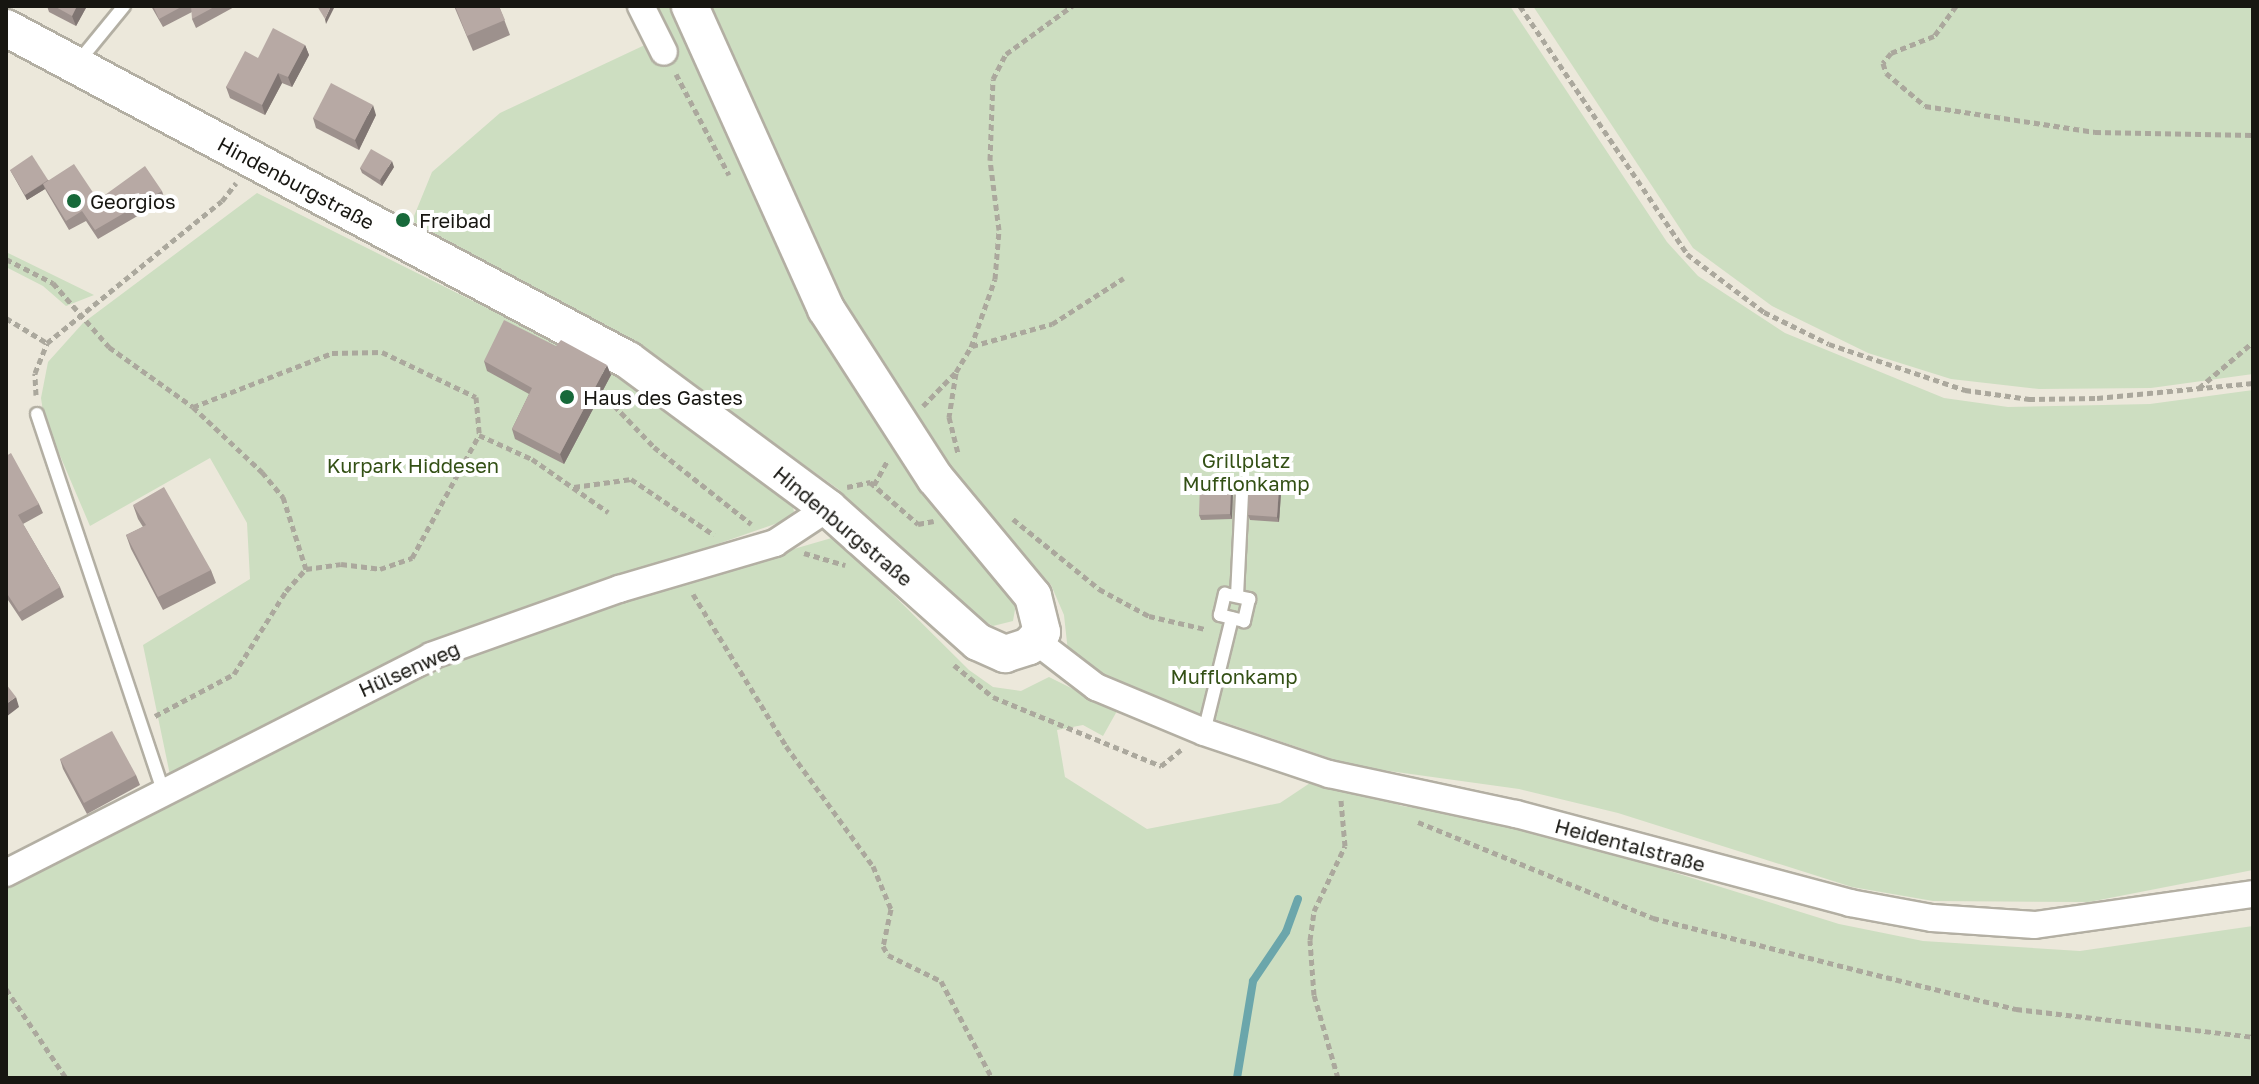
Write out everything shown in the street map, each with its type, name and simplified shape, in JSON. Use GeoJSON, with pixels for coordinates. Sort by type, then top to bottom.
{"type":"FeatureCollection","features":[{"type":"Feature","properties":{"kind":"main road"},"geometry":{"type":"LineString","coordinates":[[690,6],[819,295],[895,444],[1033,596],[1042,622],[1036,641]]}},
{"type":"Feature","properties":{"kind":"main road","name":"Hindenburgstraße"},"geometry":{"type":"LineString","coordinates":[[6,28],[628,360],[828,508],[978,642],[1005,654],[1036,641]]}},
{"type":"Feature","properties":{"kind":"street"},"geometry":{"type":"LineString","coordinates":[[641,6],[664,52]]}},
{"type":"Feature","properties":{"kind":"street","name":"Hülsenweg"},"geometry":{"type":"LineString","coordinates":[[6,873],[163,790],[431,656],[679,570],[775,543],[828,508]]}},
{"type":"Feature","properties":{"kind":"street","name":"Heidentalstraße"},"geometry":{"type":"LineString","coordinates":[[1036,641],[1096,687],[1204,732],[1329,774],[1516,814],[1850,903],[1932,918],[2035,925],[2253,894]]}},
{"type":"Feature","properties":{"kind":"lane"},"geometry":{"type":"LineString","coordinates":[[75,67],[124,6]]}},
{"type":"Feature","properties":{"kind":"lane"},"geometry":{"type":"LineString","coordinates":[[37,414],[163,790]]}},
{"type":"Feature","properties":{"kind":"lane"},"geometry":{"type":"LineString","coordinates":[[1204,732],[1232,618],[1220,615],[1225,594],[1237,596],[1242,492]]}},
{"type":"Feature","properties":{"kind":"path"},"geometry":{"type":"LineString","coordinates":[[874,485],[895,444],[956,372],[971,347],[996,267],[999,230],[990,146],[993,79],[1006,54],[1072,6]]}},
{"type":"Feature","properties":{"kind":"path"},"geometry":{"type":"LineString","coordinates":[[1520,6],[1687,254],[1764,312],[1829,344],[1965,390],[2029,399],[2197,390],[2253,383]]}},
{"type":"Feature","properties":{"kind":"path"},"geometry":{"type":"LineString","coordinates":[[1956,6],[1934,36],[1891,53],[1883,63],[1886,73],[1925,106],[2095,132],[2253,135]]}},
{"type":"Feature","properties":{"kind":"path"},"geometry":{"type":"LineString","coordinates":[[37,414],[35,373],[47,343],[222,201],[238,180]]}},
{"type":"Feature","properties":{"kind":"path"},"geometry":{"type":"LineString","coordinates":[[6,259],[53,283],[109,347],[193,407],[283,497],[306,569]]}},
{"type":"Feature","properties":{"kind":"path"},"geometry":{"type":"LineString","coordinates":[[971,347],[1052,324],[1124,278]]}},
{"type":"Feature","properties":{"kind":"path"},"geometry":{"type":"LineString","coordinates":[[6,318],[47,343]]}},
{"type":"Feature","properties":{"kind":"path"},"geometry":{"type":"LineString","coordinates":[[2197,390],[2253,342]]}},
{"type":"Feature","properties":{"kind":"path"},"geometry":{"type":"LineString","coordinates":[[139,721],[234,674],[306,569],[341,564],[380,569],[412,558],[479,435],[476,397],[382,352],[332,353],[193,407]]}},
{"type":"Feature","properties":{"kind":"path"},"geometry":{"type":"LineString","coordinates":[[956,372],[951,436],[968,465]]}},
{"type":"Feature","properties":{"kind":"path"},"geometry":{"type":"LineString","coordinates":[[607,398],[654,447],[775,543]]}},
{"type":"Feature","properties":{"kind":"path"},"geometry":{"type":"LineString","coordinates":[[479,435],[532,459],[608,512]]}},
{"type":"Feature","properties":{"kind":"path"},"geometry":{"type":"LineString","coordinates":[[574,487],[631,479],[741,554]]}},
{"type":"Feature","properties":{"kind":"path"},"geometry":{"type":"LineString","coordinates":[[828,508],[857,481],[874,485],[918,524],[937,517]]}},
{"type":"Feature","properties":{"kind":"path"},"geometry":{"type":"LineString","coordinates":[[1007,513],[1099,589],[1149,616],[1192,623]]}},
{"type":"Feature","properties":{"kind":"path"},"geometry":{"type":"LineString","coordinates":[[679,570],[786,746],[873,866],[891,909],[883,946],[888,955],[941,981],[992,1078]]}},
{"type":"Feature","properties":{"kind":"path"},"geometry":{"type":"LineString","coordinates":[[1329,774],[1345,818],[1345,846],[1314,911],[1310,940],[1314,995],[1338,1078]]}},
{"type":"Feature","properties":{"kind":"path"},"geometry":{"type":"LineString","coordinates":[[1406,815],[1653,918],[2016,1009],[2253,1037]]}},
{"type":"Feature","properties":{"kind":"path"},"geometry":{"type":"LineString","coordinates":[[6,989],[66,1078]]}},
{"type":"Feature","properties":{"kind":"green space"},"geometry":{"type":"Polygon","coordinates":[[[648,6],[676,6],[768,218],[1017,598],[1013,621],[993,626],[973,615],[838,489],[638,345],[412,221],[432,172],[500,113],[664,36],[648,6]]]}},
{"type":"Feature","properties":{"kind":"green space"},"geometry":{"type":"Polygon","coordinates":[[[709,6],[1510,6],[1667,242],[1698,276],[1785,333],[1944,398],[2008,407],[2150,404],[2253,390],[2253,870],[2089,902],[1933,901],[1852,887],[1618,813],[1519,789],[1353,766],[1129,690],[1101,675],[1068,652],[1064,615],[1051,585],[950,472],[840,305],[709,6]]]}},
{"type":"Feature","properties":{"kind":"green space"},"geometry":{"type":"Polygon","coordinates":[[[1533,6],[2253,6],[2253,374],[2151,388],[2039,389],[1951,379],[1868,353],[1772,306],[1693,248],[1533,6]]]}},
{"type":"Feature","properties":{"kind":"green space","name":"Kurpark Hiddesen"},"geometry":{"type":"Polygon","coordinates":[[[257,193],[607,368],[793,507],[795,517],[423,647],[170,775],[143,645],[250,579],[247,523],[210,458],[90,526],[44,418],[41,398],[48,362],[83,323],[257,193]]]}},
{"type":"Feature","properties":{"kind":"green space"},"geometry":{"type":"Polygon","coordinates":[[[6,252],[94,295],[66,306],[43,286],[6,267],[6,252]]]}},
{"type":"Feature","properties":{"kind":"green space"},"geometry":{"type":"Polygon","coordinates":[[[835,537],[969,670],[993,687],[1021,691],[1049,677],[1117,711],[1103,736],[1083,725],[1057,730],[1065,777],[1147,829],[1280,803],[1319,777],[1402,806],[1513,822],[1839,924],[1923,941],[2080,951],[2253,926],[2253,1078],[6,1078],[6,884],[301,731],[446,665],[622,599],[835,537]]]}},
{"type":"Feature","properties":{"kind":"building"},"geometry":{"type":"Polygon","coordinates":[[[54,6],[77,6],[72,16],[54,6]]]}},
{"type":"Feature","properties":{"kind":"building"},"geometry":{"type":"Polygon","coordinates":[[[153,6],[183,6],[159,19],[153,6]]]}},
{"type":"Feature","properties":{"kind":"building"},"geometry":{"type":"Polygon","coordinates":[[[191,6],[216,6],[192,19],[191,6]]]}},
{"type":"Feature","properties":{"kind":"building"},"geometry":{"type":"Polygon","coordinates":[[[317,6],[331,6],[325,19],[317,6]]]}},
{"type":"Feature","properties":{"kind":"building"},"geometry":{"type":"Polygon","coordinates":[[[455,6],[499,6],[505,20],[467,36],[455,6]]]}},
{"type":"Feature","properties":{"kind":"building"},"geometry":{"type":"Polygon","coordinates":[[[273,28],[305,45],[288,77],[278,73],[262,105],[226,87],[245,51],[258,58],[273,28]]]}},
{"type":"Feature","properties":{"kind":"building"},"geometry":{"type":"Polygon","coordinates":[[[331,83],[373,105],[355,140],[313,118],[331,83]]]}},
{"type":"Feature","properties":{"kind":"building"},"geometry":{"type":"Polygon","coordinates":[[[371,149],[392,161],[380,180],[360,168],[371,149]]]}},
{"type":"Feature","properties":{"kind":"building"},"geometry":{"type":"Polygon","coordinates":[[[32,155],[48,180],[25,195],[10,170],[32,155]]]}},
{"type":"Feature","properties":{"kind":"building"},"geometry":{"type":"Polygon","coordinates":[[[74,164],[98,200],[145,166],[162,191],[95,230],[82,211],[66,221],[43,184],[74,164]]]}},
{"type":"Feature","properties":{"kind":"building","name":"Haus des Gastes"},"geometry":{"type":"Polygon","coordinates":[[[504,320],[556,346],[561,340],[607,365],[560,454],[512,429],[532,388],[484,361],[504,320]]]}},
{"type":"Feature","properties":{"kind":"building"},"geometry":{"type":"Polygon","coordinates":[[[11,453],[39,504],[18,515],[60,587],[19,612],[6,592],[6,456],[11,453]]]}},
{"type":"Feature","properties":{"kind":"building"},"geometry":{"type":"Polygon","coordinates":[[[1200,484],[1231,485],[1230,514],[1199,515],[1200,484]]]}},
{"type":"Feature","properties":{"kind":"building"},"geometry":{"type":"Polygon","coordinates":[[[1249,486],[1279,488],[1277,517],[1248,515],[1249,486]]]}},
{"type":"Feature","properties":{"kind":"building"},"geometry":{"type":"Polygon","coordinates":[[[164,487],[211,570],[158,597],[126,535],[146,525],[133,505],[164,487]]]}},
{"type":"Feature","properties":{"kind":"building"},"geometry":{"type":"Polygon","coordinates":[[[6,684],[16,697],[6,704],[6,684]]]}},
{"type":"Feature","properties":{"kind":"building"},"geometry":{"type":"Polygon","coordinates":[[[112,731],[136,775],[84,803],[60,759],[112,731]]]}},
{"type":"Feature","properties":{"kind":"waterway"},"geometry":{"type":"LineString","coordinates":[[1237,1078],[1253,981],[1286,932],[1298,899]]}},
{"type":"Feature","properties":{"kind":"place","name":"Georgios"},"geometry":{"type":"Point","coordinates":[74,201]}},
{"type":"Feature","properties":{"kind":"place","name":"Freibad"},"geometry":{"type":"Point","coordinates":[403,220]}},
{"type":"Feature","properties":{"kind":"place","name":"Haus des Gastes"},"geometry":{"type":"Point","coordinates":[567,397]}},
{"type":"Feature","properties":{"kind":"park label","name":"Grillplatz Mufflonkamp"},"geometry":{"type":"Point","coordinates":[1246,472]}},
{"type":"Feature","properties":{"kind":"park label","name":"Mufflonkamp"},"geometry":{"type":"Point","coordinates":[1234,676]}}]}
